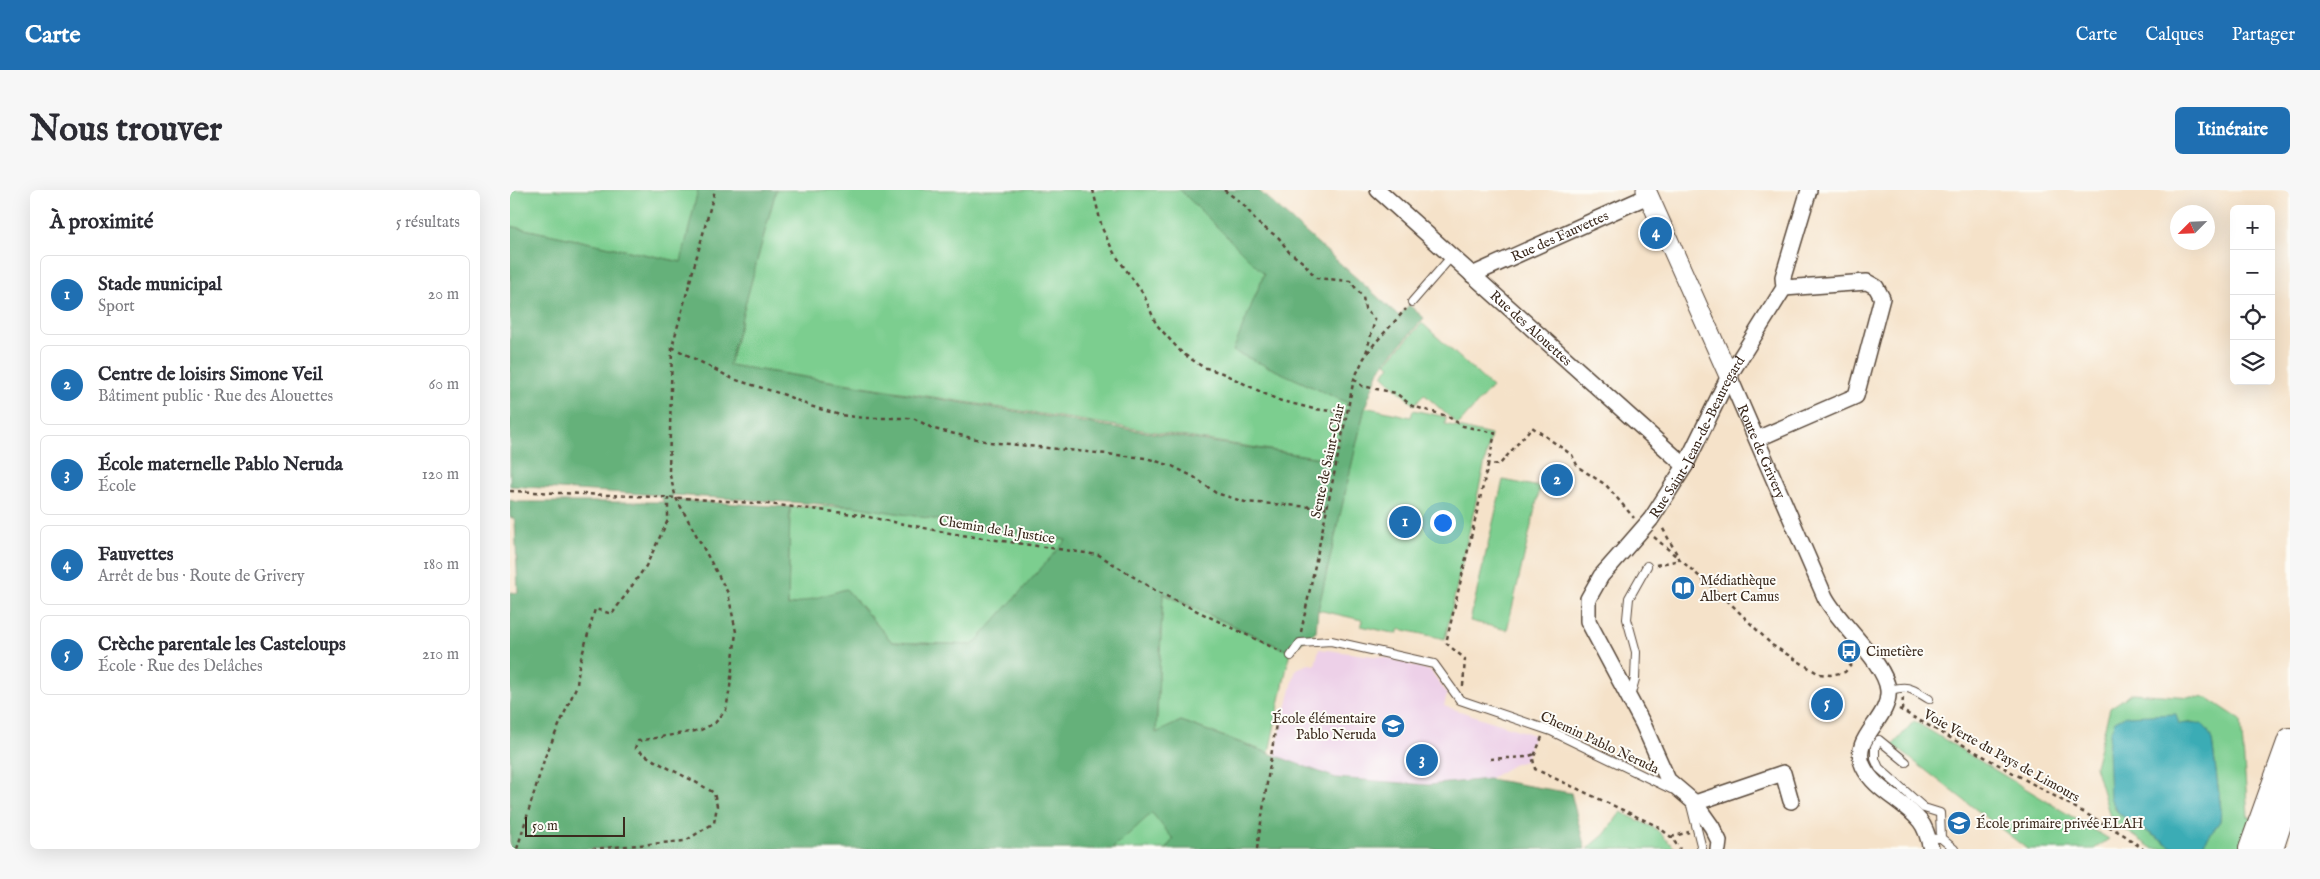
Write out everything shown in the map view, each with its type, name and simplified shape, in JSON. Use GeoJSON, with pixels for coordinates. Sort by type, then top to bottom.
{"type":"FeatureCollection","features":[{"type":"Feature","properties":{"kind":"main road"},"geometry":{"type":"LineString","coordinates":[[2251,849],[2290,740]]}},
{"type":"Feature","properties":{"kind":"main road"},"geometry":{"type":"LineString","coordinates":[[2271,849],[2290,791]]}},
{"type":"Feature","properties":{"kind":"street","name":"Rue des Alouettes"},"geometry":{"type":"LineString","coordinates":[[1378,190],[1394,197],[1472,275],[1685,466]]}},
{"type":"Feature","properties":{"kind":"street","name":"Rue Saint-Jean-de-Beauregard"},"geometry":{"type":"LineString","coordinates":[[1718,849],[1719,841],[1712,827],[1690,799],[1668,780],[1643,724],[1588,621],[1588,598],[1601,576],[1652,518],[1685,466],[1728,376],[1784,288],[1783,277],[1809,190]]}},
{"type":"Feature","properties":{"kind":"street","name":"Rue des Fauvettes"},"geometry":{"type":"LineString","coordinates":[[1472,275],[1647,193]]}},
{"type":"Feature","properties":{"kind":"street","name":"Route de Grivery"},"geometry":{"type":"LineString","coordinates":[[1647,193],[1825,597],[1837,617],[1880,669],[1888,698]]}},
{"type":"Feature","properties":{"kind":"street"},"geometry":{"type":"LineString","coordinates":[[1756,439],[1856,396],[1882,298],[1876,287],[1866,282],[1784,288]]}},
{"type":"Feature","properties":{"kind":"street"},"geometry":{"type":"LineString","coordinates":[[1888,698],[1864,739],[1861,752],[1863,766],[1869,776],[1920,821],[1934,842]]}},
{"type":"Feature","properties":{"kind":"street"},"geometry":{"type":"LineString","coordinates":[[1690,799],[1783,773],[1791,801]]}},
{"type":"Feature","properties":{"kind":"lane"},"geometry":{"type":"LineString","coordinates":[[1412,302],[1452,256]]}},
{"type":"Feature","properties":{"kind":"lane"},"geometry":{"type":"LineString","coordinates":[[1629,699],[1635,679],[1636,652],[1627,619],[1628,598],[1647,566]]}},
{"type":"Feature","properties":{"kind":"lane"},"geometry":{"type":"LineString","coordinates":[[1291,656],[1300,643],[1331,641],[1434,664],[1460,700]]}},
{"type":"Feature","properties":{"kind":"lane"},"geometry":{"type":"LineString","coordinates":[[1888,698],[1902,686],[1911,688],[1929,699]]}},
{"type":"Feature","properties":{"kind":"lane","name":"Chemin Pablo Neruda"},"geometry":{"type":"LineString","coordinates":[[1460,700],[1545,729],[1690,799]]}},
{"type":"Feature","properties":{"kind":"lane"},"geometry":{"type":"LineString","coordinates":[[1906,762],[1880,740],[1875,747],[1875,759],[1879,768],[1924,808],[1940,813],[1934,842],[1954,849]]}},
{"type":"Feature","properties":{"kind":"lane"},"geometry":{"type":"LineString","coordinates":[[1690,799],[1702,849]]}},
{"type":"Feature","properties":{"kind":"path"},"geometry":{"type":"LineString","coordinates":[[592,849],[685,841],[714,823],[717,806],[714,793],[695,781],[652,761],[635,748],[638,741],[649,737],[701,730],[714,724],[726,710],[736,632],[728,593],[676,498],[669,472],[672,347],[714,190]]}},
{"type":"Feature","properties":{"kind":"path"},"geometry":{"type":"LineString","coordinates":[[1093,190],[1102,228],[1114,253],[1144,295],[1156,324],[1182,353],[1203,367],[1222,373],[1278,400],[1314,409],[1347,413]]}},
{"type":"Feature","properties":{"kind":"path"},"geometry":{"type":"LineString","coordinates":[[1224,190],[1243,204],[1259,224],[1279,238],[1289,252],[1304,263],[1316,278],[1350,281],[1363,297],[1365,309],[1374,320],[1364,358]]}},
{"type":"Feature","properties":{"kind":"path","name":"Sente de Saint-Clair"},"geometry":{"type":"LineString","coordinates":[[1300,643],[1354,379],[1364,358],[1375,343],[1412,302]]}},
{"type":"Feature","properties":{"kind":"path"},"geometry":{"type":"LineString","coordinates":[[672,347],[733,379],[840,415],[865,418],[916,419],[934,429],[989,442],[1146,458],[1172,466],[1194,477],[1216,493],[1245,502],[1327,508]]}},
{"type":"Feature","properties":{"kind":"path"},"geometry":{"type":"LineString","coordinates":[[1354,379],[1362,386],[1396,392],[1412,406],[1447,416],[1463,426],[1495,433],[1446,643],[1465,659],[1464,680],[1460,700]]}},
{"type":"Feature","properties":{"kind":"path"},"geometry":{"type":"LineString","coordinates":[[1488,465],[1500,464],[1532,427]]}},
{"type":"Feature","properties":{"kind":"path","name":"Chemin de la Justice"},"geometry":{"type":"LineString","coordinates":[[510,491],[768,504],[853,514],[954,534],[1099,555],[1156,591],[1291,656]]}},
{"type":"Feature","properties":{"kind":"path"},"geometry":{"type":"LineString","coordinates":[[517,849],[546,757],[577,685],[579,666],[595,609],[612,614],[646,566],[668,520],[668,498]]}},
{"type":"Feature","properties":{"kind":"path"},"geometry":{"type":"LineString","coordinates":[[1647,566],[1665,565],[1680,560],[1661,526],[1652,518]]}},
{"type":"Feature","properties":{"kind":"path"},"geometry":{"type":"LineString","coordinates":[[1772,645],[1819,674],[1830,675],[1845,672],[1854,661],[1866,652]]}},
{"type":"Feature","properties":{"kind":"path","name":"Voie Verte du Pays de Limours"},"geometry":{"type":"LineString","coordinates":[[1902,710],[2124,835],[2142,849]]}},
{"type":"Feature","properties":{"kind":"path"},"geometry":{"type":"LineString","coordinates":[[1257,849],[1276,724]]}},
{"type":"Feature","properties":{"kind":"path"},"geometry":{"type":"LineString","coordinates":[[1545,729],[1533,759],[1535,769],[1657,826],[1671,837],[1680,849]]}},
{"type":"Feature","properties":{"kind":"path"},"geometry":{"type":"LineString","coordinates":[[1490,759],[1526,757],[1535,754]]}},
{"type":"Feature","properties":{"kind":"path"},"geometry":{"type":"LineString","coordinates":[[640,845],[644,849]]}},
{"type":"Feature","properties":{"kind":"shaded area","name":"École élémentaire Pablo Neruda"},"geometry":{"type":"Polygon","coordinates":[[[1319,649],[1388,658],[1431,671],[1447,694],[1444,706],[1534,735],[1525,761],[1513,765],[1489,779],[1428,785],[1336,778],[1274,757],[1296,669],[1309,664],[1315,665],[1319,649]]]}},
{"type":"Feature","properties":{"kind":"green space"},"geometry":{"type":"Polygon","coordinates":[[[510,190],[698,190],[682,262],[510,226],[510,190]]]}},
{"type":"Feature","properties":{"kind":"green space"},"geometry":{"type":"Polygon","coordinates":[[[698,190],[776,190],[729,365],[1112,427],[1333,460],[1350,404],[1233,351],[1264,274],[1180,190],[1258,190],[1399,316],[1409,305],[1424,318],[1380,368],[1365,407],[1318,610],[1316,631],[1290,652],[1163,593],[1156,733],[1181,721],[1336,778],[1428,785],[1489,779],[1571,793],[1585,849],[1166,849],[1173,839],[1152,813],[1112,849],[510,849],[510,592],[518,593],[515,519],[510,517],[510,500],[517,502],[664,502],[659,495],[510,486],[510,226],[681,262],[698,190]],[[672,495],[673,500],[790,507],[788,606],[846,589],[892,642],[973,645],[1066,540],[852,506],[672,495]]]}},
{"type":"Feature","properties":{"kind":"green space"},"geometry":{"type":"Polygon","coordinates":[[[776,190],[1180,190],[1264,274],[1234,351],[1350,404],[1334,460],[729,365],[776,190]]]}},
{"type":"Feature","properties":{"kind":"green space"},"geometry":{"type":"Polygon","coordinates":[[[1422,323],[1492,387],[1458,425],[1424,394],[1414,405],[1382,375],[1390,366],[1386,363],[1422,323]]]}},
{"type":"Feature","properties":{"kind":"green space"},"geometry":{"type":"Polygon","coordinates":[[[1365,407],[1411,417],[1413,410],[1446,417],[1445,424],[1491,435],[1445,639],[1399,629],[1397,634],[1361,626],[1362,620],[1318,610],[1365,407]]]}},
{"type":"Feature","properties":{"kind":"green space"},"geometry":{"type":"Polygon","coordinates":[[[1503,480],[1540,487],[1507,630],[1470,621],[1503,480]]]}},
{"type":"Feature","properties":{"kind":"green space"},"geometry":{"type":"Polygon","coordinates":[[[852,506],[1067,540],[973,645],[892,642],[846,589],[788,607],[790,507],[852,506]]]}},
{"type":"Feature","properties":{"kind":"green space"},"geometry":{"type":"Polygon","coordinates":[[[1163,594],[1290,652],[1269,753],[1181,721],[1156,733],[1163,594]]]}},
{"type":"Feature","properties":{"kind":"green space"},"geometry":{"type":"Polygon","coordinates":[[[2132,693],[2208,698],[2241,720],[2248,816],[2255,820],[2245,849],[2200,849],[2220,821],[2221,810],[2212,740],[2193,722],[2179,725],[2114,807],[2119,814],[2175,849],[2153,849],[2111,820],[2095,766],[2110,708],[2132,693]]]}},
{"type":"Feature","properties":{"kind":"green space"},"geometry":{"type":"Polygon","coordinates":[[[1914,721],[2109,839],[2094,849],[2027,849],[1893,745],[1914,721]]]}},
{"type":"Feature","properties":{"kind":"green space"},"geometry":{"type":"Polygon","coordinates":[[[1152,812],[1174,839],[1167,849],[1112,849],[1152,812]]]}},
{"type":"Feature","properties":{"kind":"green space"},"geometry":{"type":"Polygon","coordinates":[[[1621,812],[1656,829],[1676,849],[1587,849],[1604,835],[1621,812]]]}},
{"type":"Feature","properties":{"kind":"water"},"geometry":{"type":"Polygon","coordinates":[[[2176,714],[2179,724],[2200,724],[2207,729],[2212,740],[2221,810],[2220,821],[2200,849],[2175,849],[2119,814],[2110,798],[2108,750],[2110,733],[2115,721],[2125,716],[2176,714]]]}},
{"type":"Feature","properties":{"kind":"place","name":"Fauvettes"},"geometry":{"type":"Point","coordinates":[1656,233]}},
{"type":"Feature","properties":{"kind":"place","name":"Centre de loisirs Simone Veil"},"geometry":{"type":"Point","coordinates":[1557,480]}},
{"type":"Feature","properties":{"kind":"place","name":"Stade municipal"},"geometry":{"type":"Point","coordinates":[1405,522]}},
{"type":"Feature","properties":{"kind":"place","name":"Médiathèque Albert Camus"},"geometry":{"type":"Point","coordinates":[1683,588]}},
{"type":"Feature","properties":{"kind":"place","name":"Cimetière"},"geometry":{"type":"Point","coordinates":[1849,651]}},
{"type":"Feature","properties":{"kind":"place","name":"Crèche parentale les Casteloups"},"geometry":{"type":"Point","coordinates":[1827,704]}},
{"type":"Feature","properties":{"kind":"place","name":"École élémentaire Pablo Neruda"},"geometry":{"type":"Point","coordinates":[1393,726]}},
{"type":"Feature","properties":{"kind":"place","name":"École maternelle Pablo Neruda"},"geometry":{"type":"Point","coordinates":[1422,760]}},
{"type":"Feature","properties":{"kind":"place","name":"École primaire privée ELAH"},"geometry":{"type":"Point","coordinates":[1959,823]}}]}
